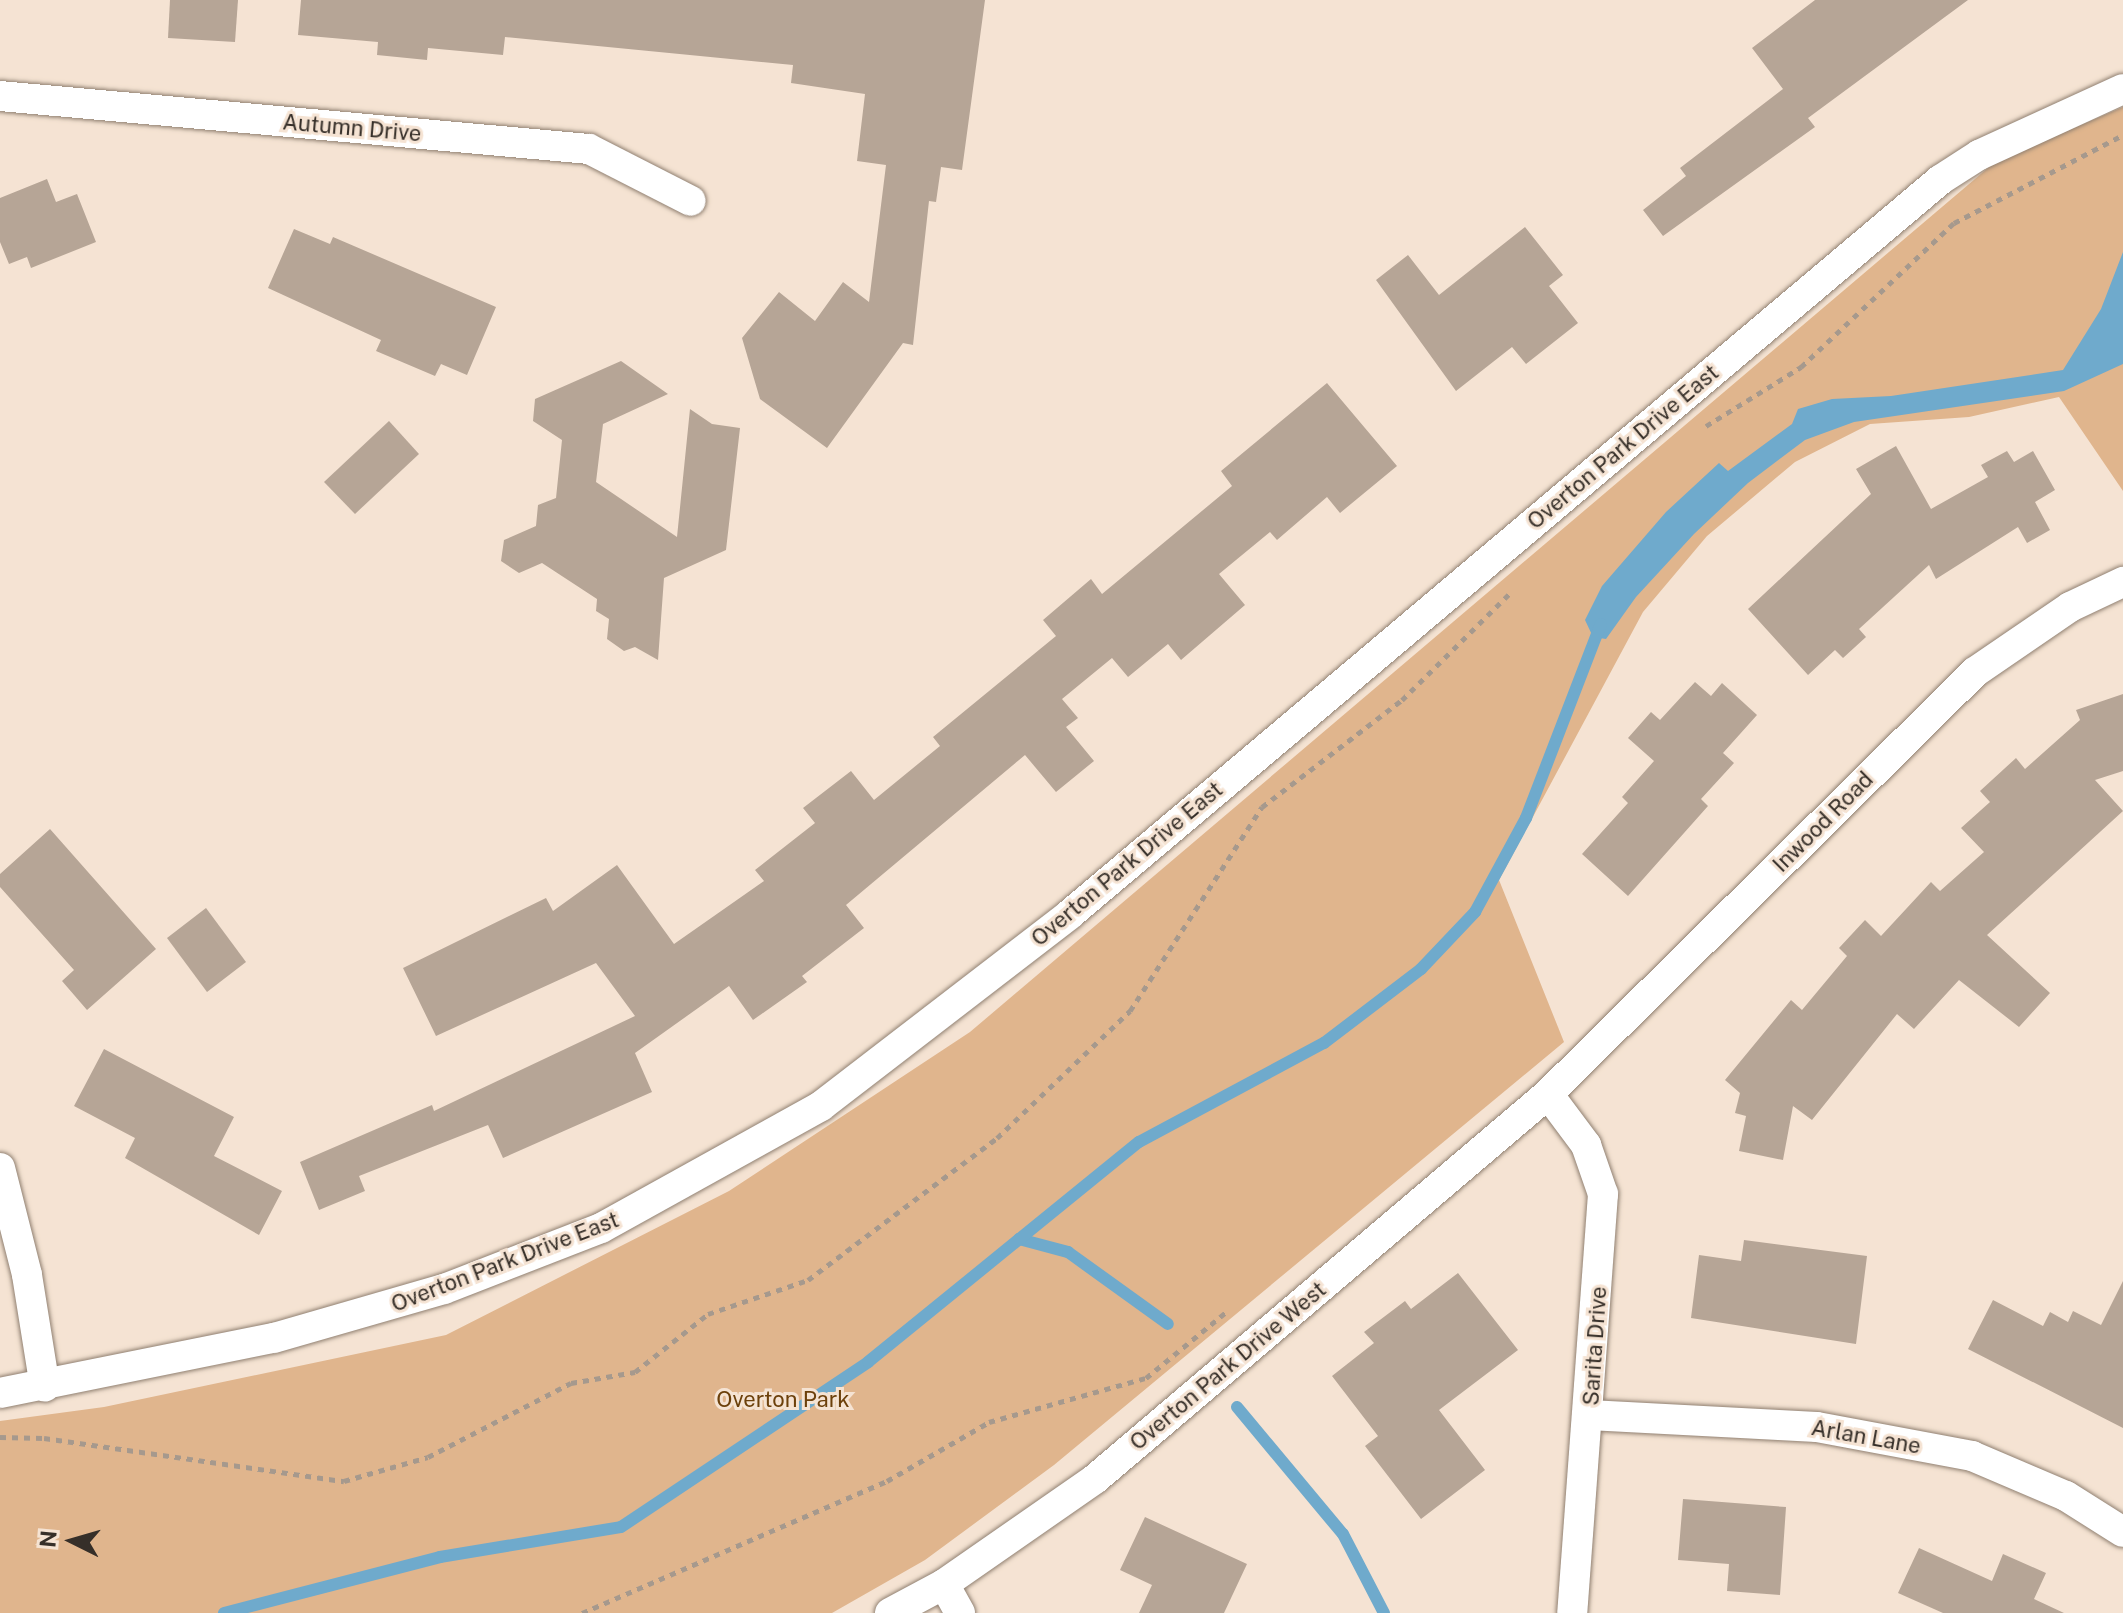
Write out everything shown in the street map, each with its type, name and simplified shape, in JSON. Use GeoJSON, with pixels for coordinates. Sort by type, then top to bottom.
{"type":"FeatureCollection","features":[{"type":"Feature","properties":{"kind":"street","name":"Overton Park Drive East"},"geometry":{"type":"LineString","coordinates":[[0,1393],[45,1387],[274,1338],[444,1289],[601,1228],[821,1106],[1070,914],[1940,180],[1979,155],[2123,89]]}},
{"type":"Feature","properties":{"kind":"street","name":"Autumn Drive"},"geometry":{"type":"LineString","coordinates":[[0,96],[589,149],[691,201]]}},
{"type":"Feature","properties":{"kind":"street","name":"Inwood Road"},"geometry":{"type":"LineString","coordinates":[[1548,1094],[1975,672],[2070,607],[2123,582]]}},
{"type":"Feature","properties":{"kind":"street","name":"Sarita Drive"},"geometry":{"type":"LineString","coordinates":[[1548,1094],[1586,1145],[1603,1194],[1572,1613]]}},
{"type":"Feature","properties":{"kind":"street","name":"Overton Park Drive West"},"geometry":{"type":"LineString","coordinates":[[890,1613],[944,1584],[1095,1479],[1548,1094]]}},
{"type":"Feature","properties":{"kind":"street"},"geometry":{"type":"LineString","coordinates":[[0,1168],[27,1275],[45,1387]]}},
{"type":"Feature","properties":{"kind":"street","name":"Arlan Lane"},"geometry":{"type":"LineString","coordinates":[[1589,1415],[1817,1427],[1972,1456],[2066,1496],[2123,1532]]}},
{"type":"Feature","properties":{"kind":"street"},"geometry":{"type":"LineString","coordinates":[[944,1584],[960,1613]]}},
{"type":"Feature","properties":{"kind":"path"},"geometry":{"type":"LineString","coordinates":[[582,1613],[887,1481],[989,1422],[1146,1378],[1226,1312]]}},
{"type":"Feature","properties":{"kind":"green space","name":"Overton Park"},"geometry":{"type":"Polygon","coordinates":[[[2123,107],[2123,491],[2059,397],[1969,417],[1870,424],[1795,462],[1707,536],[1643,612],[1499,880],[1564,1042],[1054,1465],[925,1560],[832,1613],[0,1613],[0,1421],[104,1407],[446,1335],[729,1191],[970,1032],[1995,162],[2123,107]]]}},
{"type":"Feature","properties":{"kind":"water"},"geometry":{"type":"Polygon","coordinates":[[[2123,252],[2123,364],[2064,391],[1854,422],[1805,440],[1748,483],[1694,534],[1636,597],[1606,639],[1593,637],[1585,620],[1602,586],[1666,512],[1719,463],[1728,471],[1792,424],[1798,409],[1832,399],[1891,396],[2063,370],[2101,309],[2123,252]]]}},
{"type":"Feature","properties":{"kind":"building"},"geometry":{"type":"Polygon","coordinates":[[[170,0],[238,0],[235,42],[168,38],[170,0]]]}},
{"type":"Feature","properties":{"kind":"building"},"geometry":{"type":"Polygon","coordinates":[[[301,0],[985,0],[962,170],[941,167],[936,202],[929,201],[913,345],[903,343],[827,448],[760,399],[742,338],[779,292],[815,321],[843,282],[869,302],[886,165],[857,161],[865,94],[791,83],[793,65],[505,37],[503,55],[428,48],[427,60],[377,55],[378,42],[298,35],[301,0]]]}},
{"type":"Feature","properties":{"kind":"building"},"geometry":{"type":"Polygon","coordinates":[[[1815,0],[1968,0],[1808,118],[1815,127],[1663,236],[1643,210],[1686,176],[1680,168],[1783,89],[1752,48],[1815,0]]]}},
{"type":"Feature","properties":{"kind":"building"},"geometry":{"type":"Polygon","coordinates":[[[47,179],[56,202],[77,194],[96,242],[31,268],[27,257],[9,264],[0,242],[0,198],[47,179]]]}},
{"type":"Feature","properties":{"kind":"building"},"geometry":{"type":"Polygon","coordinates":[[[1525,227],[1563,275],[1549,286],[1578,323],[1526,364],[1512,347],[1456,391],[1376,280],[1408,255],[1439,295],[1525,227]]]}},
{"type":"Feature","properties":{"kind":"building"},"geometry":{"type":"Polygon","coordinates":[[[294,229],[330,244],[333,237],[496,307],[467,375],[441,364],[435,376],[376,351],[381,340],[268,288],[294,229]]]}},
{"type":"Feature","properties":{"kind":"building"},"geometry":{"type":"Polygon","coordinates":[[[621,361],[668,394],[603,424],[596,482],[677,537],[690,409],[712,424],[740,428],[726,550],[664,578],[658,660],[635,647],[624,651],[607,639],[609,619],[596,611],[597,599],[542,563],[519,573],[501,561],[504,540],[536,526],[538,505],[556,498],[562,440],[533,421],[535,399],[621,361]]]}},
{"type":"Feature","properties":{"kind":"building"},"geometry":{"type":"Polygon","coordinates":[[[1327,383],[1397,466],[1340,513],[1327,497],[1277,540],[1270,532],[1219,574],[1245,605],[1181,660],[1168,644],[1128,677],[1112,658],[1062,699],[1078,718],[1066,727],[1094,761],[1056,792],[1025,755],[846,905],[864,928],[802,976],[807,982],[753,1020],[729,986],[635,1053],[652,1092],[503,1158],[488,1125],[359,1176],[365,1191],[319,1210],[300,1162],[432,1105],[434,1111],[635,1016],[596,963],[436,1036],[403,968],[546,898],[553,911],[617,865],[674,944],[764,881],[755,870],[815,823],[803,808],[851,771],[874,800],[940,746],[933,737],[1056,636],[1043,620],[1091,579],[1102,594],[1232,486],[1221,471],[1327,383]]]}},
{"type":"Feature","properties":{"kind":"building"},"geometry":{"type":"Polygon","coordinates":[[[389,421],[419,454],[355,514],[324,482],[389,421]]]}},
{"type":"Feature","properties":{"kind":"building"},"geometry":{"type":"Polygon","coordinates":[[[1896,446],[1931,509],[1988,477],[1981,465],[2007,451],[2014,462],[2033,451],[2055,490],[2035,502],[2050,530],[2027,543],[2018,527],[1936,579],[1929,565],[1859,629],[1866,637],[1843,658],[1835,650],[1808,675],[1748,609],[1871,494],[1856,469],[1896,446]]]}},
{"type":"Feature","properties":{"kind":"building"},"geometry":{"type":"Polygon","coordinates":[[[1695,682],[1711,696],[1722,683],[1757,715],[1723,753],[1734,763],[1701,799],[1708,806],[1628,896],[1582,854],[1628,803],[1622,797],[1654,761],[1628,738],[1651,712],[1660,720],[1695,682]]]}},
{"type":"Feature","properties":{"kind":"building"},"geometry":{"type":"Polygon","coordinates":[[[2123,694],[2123,771],[2095,780],[2123,811],[1987,935],[2050,993],[2019,1027],[1959,980],[1914,1029],[1897,1014],[1812,1120],[1793,1106],[1783,1160],[1739,1151],[1746,1116],[1735,1113],[1740,1093],[1725,1080],[1791,1000],[1802,1010],[1847,956],[1839,948],[1865,920],[1881,936],[1931,882],[1940,891],[1984,852],[1961,828],[1990,802],[1980,791],[2016,758],[2025,769],[2080,720],[2076,710],[2123,694]]]}},
{"type":"Feature","properties":{"kind":"building"},"geometry":{"type":"Polygon","coordinates":[[[50,829],[156,949],[87,1010],[62,981],[74,970],[0,887],[0,874],[50,829]]]}},
{"type":"Feature","properties":{"kind":"building"},"geometry":{"type":"Polygon","coordinates":[[[206,908],[246,962],[207,992],[167,938],[206,908]]]}},
{"type":"Feature","properties":{"kind":"building"},"geometry":{"type":"Polygon","coordinates":[[[104,1049],[234,1117],[214,1156],[282,1191],[259,1235],[125,1158],[135,1138],[74,1106],[104,1049]]]}},
{"type":"Feature","properties":{"kind":"building"},"geometry":{"type":"Polygon","coordinates":[[[1744,1240],[1867,1256],[1856,1344],[1691,1318],[1699,1255],[1741,1261],[1744,1240]]]}},
{"type":"Feature","properties":{"kind":"building"},"geometry":{"type":"Polygon","coordinates":[[[1458,1273],[1518,1350],[1439,1410],[1485,1470],[1421,1519],[1365,1446],[1378,1436],[1332,1376],[1374,1343],[1364,1332],[1405,1301],[1411,1309],[1458,1273]]]}},
{"type":"Feature","properties":{"kind":"building"},"geometry":{"type":"Polygon","coordinates":[[[2123,1281],[2123,1428],[1968,1349],[1993,1300],[2043,1326],[2050,1312],[2068,1322],[2073,1311],[2101,1325],[2123,1281]]]}},
{"type":"Feature","properties":{"kind":"building"},"geometry":{"type":"Polygon","coordinates":[[[1683,1499],[1786,1507],[1780,1595],[1727,1591],[1729,1564],[1678,1560],[1683,1499]]]}},
{"type":"Feature","properties":{"kind":"building"},"geometry":{"type":"Polygon","coordinates":[[[1145,1517],[1247,1564],[1224,1613],[1139,1613],[1152,1585],[1120,1570],[1145,1517]]]}},
{"type":"Feature","properties":{"kind":"building"},"geometry":{"type":"Polygon","coordinates":[[[1919,1548],[1992,1581],[2003,1554],[2046,1573],[2034,1599],[2064,1613],[1943,1613],[1898,1593],[1919,1548]]]}},
{"type":"Feature","properties":{"kind":"waterway"},"geometry":{"type":"LineString","coordinates":[[224,1613],[440,1557],[621,1527],[868,1362],[1139,1142],[1324,1043],[1421,969],[1475,912],[1526,818],[1601,624]]}},
{"type":"Feature","properties":{"kind":"waterway"},"geometry":{"type":"LineString","coordinates":[[1019,1239],[1068,1252],[1168,1324]]}},
{"type":"Feature","properties":{"kind":"waterway"},"geometry":{"type":"LineString","coordinates":[[1237,1407],[1343,1534],[1384,1613]]}}]}
